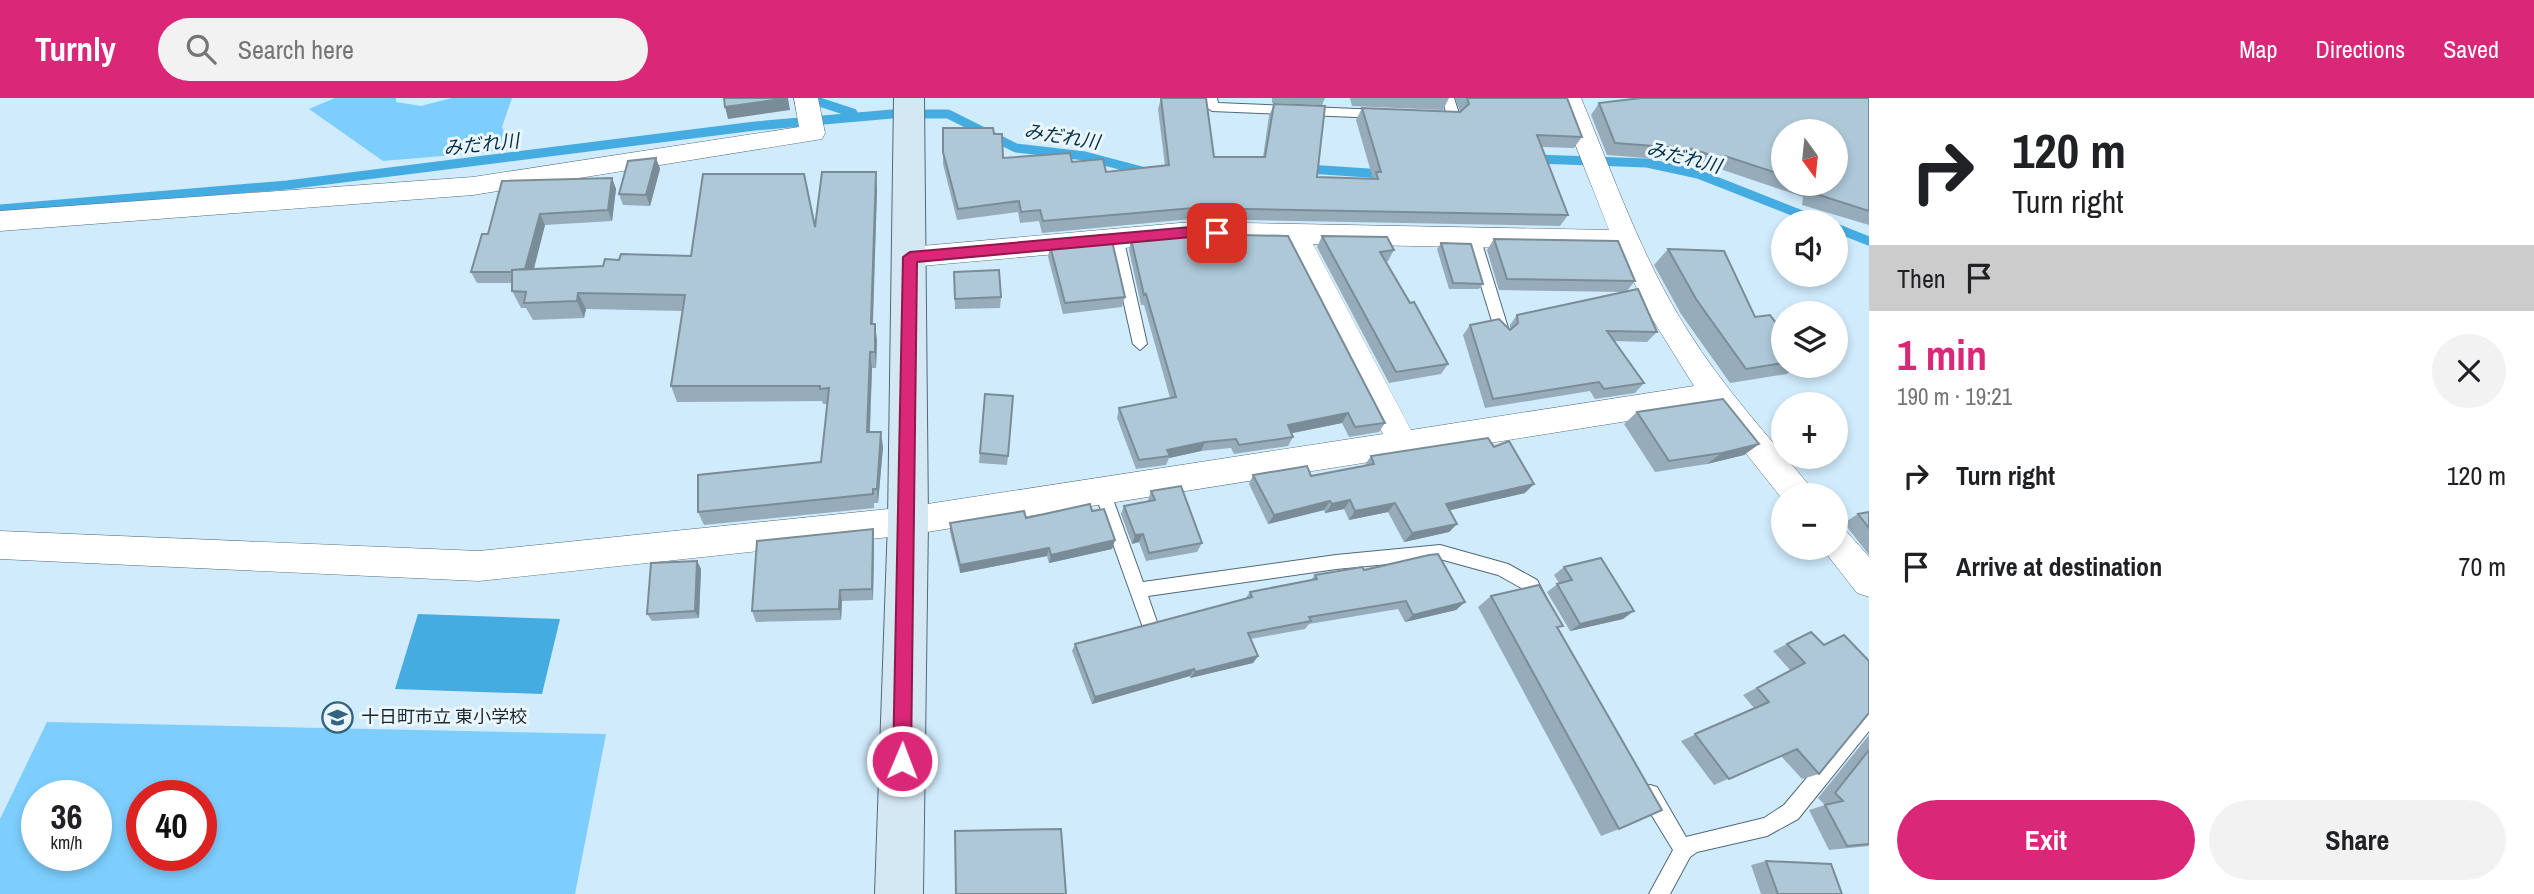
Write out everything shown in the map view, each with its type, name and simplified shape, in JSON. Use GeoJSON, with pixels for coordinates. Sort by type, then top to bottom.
{"type":"FeatureCollection","features":[{"type":"Feature","properties":{"kind":"street"},"geometry":{"type":"LineString","coordinates":[[0,221],[473,186],[813,133],[806,98]]}},
{"type":"Feature","properties":{"kind":"street"},"geometry":{"type":"LineString","coordinates":[[899,894],[908,521],[909,98]]}},
{"type":"Feature","properties":{"kind":"street"},"geometry":{"type":"LineString","coordinates":[[1569,98],[1628,240],[1677,336],[1716,395],[1788,483]]}},
{"type":"Feature","properties":{"kind":"street"},"geometry":{"type":"LineString","coordinates":[[910,257],[1117,241],[1191,232],[1628,240]]}},
{"type":"Feature","properties":{"kind":"street"},"geometry":{"type":"LineString","coordinates":[[1294,234],[1403,444]]}},
{"type":"Feature","properties":{"kind":"street"},"geometry":{"type":"LineString","coordinates":[[0,545],[479,566],[908,521],[1716,395]]}},
{"type":"Feature","properties":{"kind":"street"},"geometry":{"type":"LineString","coordinates":[[1848,557],[1869,582]]}},
{"type":"Feature","properties":{"kind":"lane"},"geometry":{"type":"LineString","coordinates":[[1211,98],[1212,107],[1400,115]]}},
{"type":"Feature","properties":{"kind":"lane"},"geometry":{"type":"LineString","coordinates":[[1427,116],[1454,117],[1448,98]]}},
{"type":"Feature","properties":{"kind":"lane"},"geometry":{"type":"LineString","coordinates":[[1473,237],[1502,331]]}},
{"type":"Feature","properties":{"kind":"lane"},"geometry":{"type":"LineString","coordinates":[[1117,241],[1140,344]]}},
{"type":"Feature","properties":{"kind":"lane"},"geometry":{"type":"LineString","coordinates":[[1102,491],[1149,622]]}},
{"type":"Feature","properties":{"kind":"lane"},"geometry":{"type":"LineString","coordinates":[[1137,590],[1336,562],[1440,552],[1502,569],[1531,585],[1551,621]]}},
{"type":"Feature","properties":{"kind":"lane"},"geometry":{"type":"LineString","coordinates":[[1659,894],[1683,850],[1693,843],[1767,827],[1791,812],[1869,717]]}},
{"type":"Feature","properties":{"kind":"lane"},"geometry":{"type":"LineString","coordinates":[[1641,778],[1683,850]]}},
{"type":"Feature","properties":{"kind":"shaded area"},"geometry":{"type":"Polygon","coordinates":[[[335,98],[396,98],[396,102],[421,106],[452,98],[512,98],[502,127],[508,142],[490,152],[383,161],[309,109],[335,98]]]}},
{"type":"Feature","properties":{"kind":"shaded area"},"geometry":{"type":"Polygon","coordinates":[[[418,614],[560,619],[542,694],[395,689],[418,614]]]}},
{"type":"Feature","properties":{"kind":"shaded area"},"geometry":{"type":"Polygon","coordinates":[[[47,722],[606,734],[575,894],[0,894],[0,819],[47,722]]]}},
{"type":"Feature","properties":{"kind":"building"},"geometry":{"type":"Polygon","coordinates":[[[724,98],[788,98],[725,107],[724,98]]]}},
{"type":"Feature","properties":{"kind":"building"},"geometry":{"type":"Polygon","coordinates":[[[1161,98],[1206,98],[1214,157],[1265,157],[1274,104],[1325,106],[1317,177],[1378,179],[1376,172],[1381,172],[1362,108],[1460,112],[1469,104],[1467,98],[1567,98],[1582,137],[1537,135],[1568,215],[1194,208],[1043,221],[1040,210],[1021,212],[1019,201],[958,209],[943,152],[943,128],[993,128],[994,134],[1002,134],[1003,158],[1070,153],[1072,162],[1103,159],[1106,172],[1169,165],[1161,98]]]}},
{"type":"Feature","properties":{"kind":"building"},"geometry":{"type":"Polygon","coordinates":[[[1641,98],[1869,98],[1869,211],[1822,196],[1848,196],[1848,119],[1771,119],[1771,171],[1725,156],[1724,160],[1693,149],[1615,143],[1599,103],[1641,98]]]}},
{"type":"Feature","properties":{"kind":"building"},"geometry":{"type":"Polygon","coordinates":[[[656,158],[646,195],[619,194],[628,161],[656,158]]]}},
{"type":"Feature","properties":{"kind":"building"},"geometry":{"type":"Polygon","coordinates":[[[822,172],[876,172],[871,324],[875,324],[875,352],[870,352],[867,432],[881,432],[877,489],[873,489],[873,494],[698,512],[698,475],[821,462],[829,388],[671,386],[685,295],[578,293],[577,301],[524,303],[526,292],[512,291],[512,270],[603,266],[605,259],[619,260],[621,254],[691,256],[703,174],[804,174],[815,227],[822,172]]]}},
{"type":"Feature","properties":{"kind":"building"},"geometry":{"type":"Polygon","coordinates":[[[612,178],[608,210],[540,214],[525,269],[512,272],[471,272],[482,234],[488,234],[502,181],[612,178]]]}},
{"type":"Feature","properties":{"kind":"building"},"geometry":{"type":"Polygon","coordinates":[[[1194,234],[1288,236],[1385,423],[1355,427],[1348,413],[1288,425],[1293,437],[1239,445],[1236,439],[1205,442],[1167,450],[1170,456],[1139,460],[1119,408],[1176,397],[1146,294],[1144,295],[1131,239],[1194,234]]]}},
{"type":"Feature","properties":{"kind":"building"},"geometry":{"type":"Polygon","coordinates":[[[1322,236],[1387,237],[1394,250],[1380,252],[1410,303],[1414,302],[1448,364],[1396,372],[1322,236]]]}},
{"type":"Feature","properties":{"kind":"building"},"geometry":{"type":"Polygon","coordinates":[[[1494,239],[1618,241],[1635,281],[1507,279],[1494,239]]]}},
{"type":"Feature","properties":{"kind":"building"},"geometry":{"type":"Polygon","coordinates":[[[1112,241],[1125,297],[1065,303],[1050,246],[1112,241]]]}},
{"type":"Feature","properties":{"kind":"building"},"geometry":{"type":"Polygon","coordinates":[[[1441,243],[1471,244],[1483,284],[1453,283],[1441,243]]]}},
{"type":"Feature","properties":{"kind":"building"},"geometry":{"type":"Polygon","coordinates":[[[1668,249],[1724,251],[1755,317],[1771,316],[1771,365],[1746,369],[1696,299],[1668,249]]]}},
{"type":"Feature","properties":{"kind":"building"},"geometry":{"type":"Polygon","coordinates":[[[999,270],[1001,297],[955,299],[954,272],[999,270]]]}},
{"type":"Feature","properties":{"kind":"building"},"geometry":{"type":"Polygon","coordinates":[[[1638,289],[1657,332],[1607,331],[1644,383],[1604,389],[1599,382],[1493,399],[1470,325],[1499,319],[1510,330],[1518,323],[1517,315],[1638,289]]]}},
{"type":"Feature","properties":{"kind":"building"},"geometry":{"type":"Polygon","coordinates":[[[985,394],[1013,396],[1008,456],[980,453],[985,394]]]}},
{"type":"Feature","properties":{"kind":"building"},"geometry":{"type":"Polygon","coordinates":[[[1723,399],[1759,444],[1669,461],[1637,412],[1723,399]]]}},
{"type":"Feature","properties":{"kind":"building"},"geometry":{"type":"Polygon","coordinates":[[[1488,438],[1494,447],[1509,441],[1534,484],[1446,504],[1457,524],[1412,533],[1395,503],[1355,511],[1350,500],[1332,504],[1330,501],[1274,515],[1253,475],[1307,466],[1311,476],[1374,464],[1371,456],[1488,438]]]}},
{"type":"Feature","properties":{"kind":"building"},"geometry":{"type":"Polygon","coordinates":[[[1181,486],[1202,543],[1149,553],[1143,534],[1135,535],[1124,506],[1155,500],[1151,491],[1181,486]]]}},
{"type":"Feature","properties":{"kind":"building"},"geometry":{"type":"Polygon","coordinates":[[[1090,504],[1092,511],[1104,509],[1115,540],[1051,555],[1049,548],[960,565],[950,523],[1024,511],[1026,518],[1090,504]]]}},
{"type":"Feature","properties":{"kind":"building"},"geometry":{"type":"Polygon","coordinates":[[[1869,512],[1869,528],[1858,514],[1869,512]]]}},
{"type":"Feature","properties":{"kind":"building"},"geometry":{"type":"Polygon","coordinates":[[[873,529],[872,589],[840,590],[839,609],[752,611],[757,541],[873,529]]]}},
{"type":"Feature","properties":{"kind":"building"},"geometry":{"type":"Polygon","coordinates":[[[1438,554],[1465,602],[1413,615],[1406,601],[1309,617],[1311,621],[1248,633],[1258,656],[1195,672],[1194,669],[1095,697],[1075,644],[1252,597],[1250,592],[1317,579],[1315,575],[1362,567],[1364,570],[1438,554]]]}},
{"type":"Feature","properties":{"kind":"building"},"geometry":{"type":"Polygon","coordinates":[[[1601,558],[1634,611],[1580,624],[1557,584],[1572,580],[1564,567],[1601,558]]]}},
{"type":"Feature","properties":{"kind":"building"},"geometry":{"type":"Polygon","coordinates":[[[697,561],[695,611],[647,614],[651,563],[697,561]]]}},
{"type":"Feature","properties":{"kind":"building"},"geometry":{"type":"Polygon","coordinates":[[[1539,585],[1563,626],[1557,627],[1662,810],[1619,829],[1491,596],[1539,585]]]}},
{"type":"Feature","properties":{"kind":"building"},"geometry":{"type":"Polygon","coordinates":[[[1811,632],[1824,645],[1844,635],[1869,661],[1869,713],[1819,774],[1797,749],[1729,779],[1695,734],[1769,702],[1757,688],[1805,663],[1787,644],[1811,632]]]}},
{"type":"Feature","properties":{"kind":"building"},"geometry":{"type":"Polygon","coordinates":[[[1869,750],[1869,844],[1847,846],[1825,805],[1843,801],[1835,793],[1869,750]]]}},
{"type":"Feature","properties":{"kind":"building"},"geometry":{"type":"Polygon","coordinates":[[[1061,829],[1066,894],[956,894],[955,831],[1061,829]]]}},
{"type":"Feature","properties":{"kind":"building"},"geometry":{"type":"Polygon","coordinates":[[[1766,861],[1831,864],[1842,894],[1778,894],[1766,861]]]}},
{"type":"Feature","properties":{"kind":"waterway"},"geometry":{"type":"LineString","coordinates":[[807,98],[853,113]]}},
{"type":"Feature","properties":{"kind":"waterway","name":"みだれ川"},"geometry":{"type":"LineString","coordinates":[[0,209],[287,185],[755,126],[892,114],[948,114],[1016,148],[1085,156],[1142,171]]}},
{"type":"Feature","properties":{"kind":"waterway","name":"みだれ川"},"geometry":{"type":"LineString","coordinates":[[1536,159],[1647,163],[1698,174],[1790,210]]}},
{"type":"Feature","properties":{"kind":"waterway","name":"みだれ川"},"geometry":{"type":"LineString","coordinates":[[1308,169],[1383,174]]}},
{"type":"Feature","properties":{"kind":"waterway","name":"みだれ川"},"geometry":{"type":"LineString","coordinates":[[1848,233],[1869,241]]}},
{"type":"Feature","properties":{"kind":"place","name":"十日町市立 東小学校"},"geometry":{"type":"Point","coordinates":[338,717]}},
{"type":"Feature","properties":{"kind":"route"},"geometry":{"type":"LineString","coordinates":[[902,761],[908,521],[910,257],[1117,241],[1191,232],[1217,233]]}}]}
